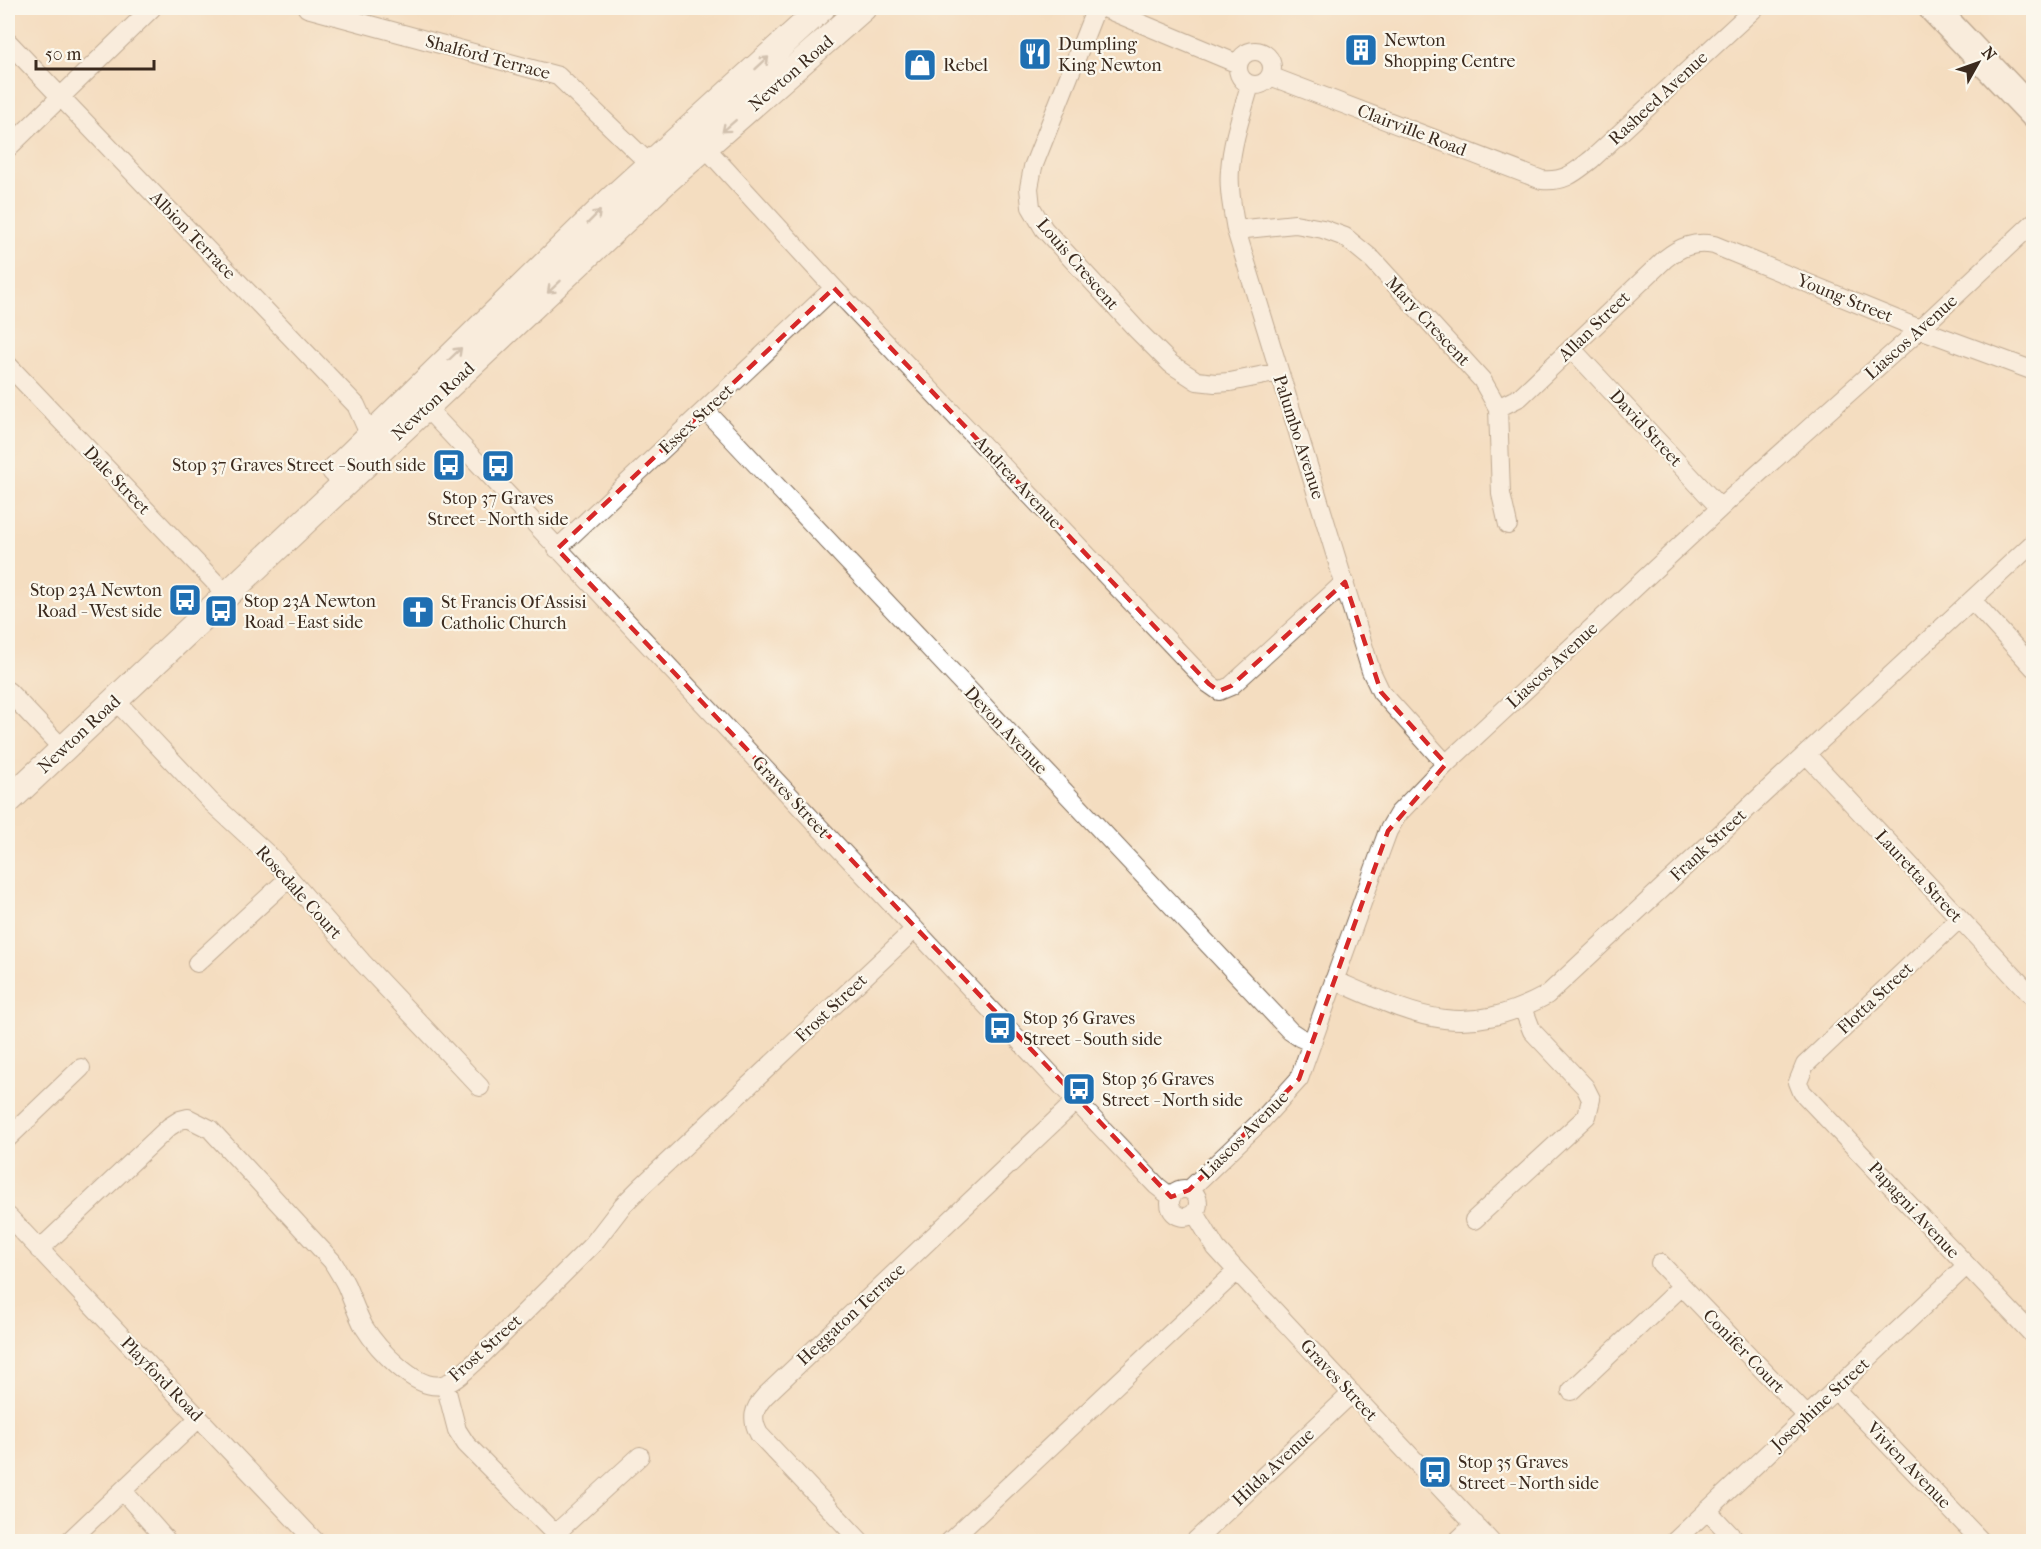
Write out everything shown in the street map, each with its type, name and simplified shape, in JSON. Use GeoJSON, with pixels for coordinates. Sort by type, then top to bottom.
{"type":"FeatureCollection","features":[{"type":"Feature","properties":{"kind":"main road","name":"Newton Road"},"geometry":{"type":"LineString","coordinates":[[8,801],[57,743],[659,173],[822,8]]}},
{"type":"Feature","properties":{"kind":"main road"},"geometry":{"type":"LineString","coordinates":[[1933,8],[2034,114]]}},
{"type":"Feature","properties":{"kind":"main road"},"geometry":{"type":"LineString","coordinates":[[1956,8],[2034,92]]}},
{"type":"Feature","properties":{"kind":"main road","name":"Newton Road"},"geometry":{"type":"LineString","coordinates":[[659,173],[705,147],[852,11]]}},
{"type":"Feature","properties":{"kind":"main road","name":"Newton Road"},"geometry":{"type":"LineString","coordinates":[[8,778],[115,700],[222,589],[252,552],[370,436],[420,401]]}},
{"type":"Feature","properties":{"kind":"street"},"geometry":{"type":"LineString","coordinates":[[8,148],[152,8]]}},
{"type":"Feature","properties":{"kind":"street","name":"Shalford Terrace"},"geometry":{"type":"LineString","coordinates":[[307,8],[558,76],[659,173]]}},
{"type":"Feature","properties":{"kind":"street","name":"Louis Crescent"},"geometry":{"type":"LineString","coordinates":[[1096,8],[1033,166],[1029,188],[1031,207],[1044,229],[1171,364],[1197,381],[1215,383],[1279,372]]}},
{"type":"Feature","properties":{"kind":"street"},"geometry":{"type":"LineString","coordinates":[[1104,8],[1238,64]]}},
{"type":"Feature","properties":{"kind":"street","name":"Rasheed Avenue"},"geometry":{"type":"LineString","coordinates":[[1556,181],[1571,175],[1592,159],[1755,8]]}},
{"type":"Feature","properties":{"kind":"street","name":"Albion Terrace"},"geometry":{"type":"LineString","coordinates":[[8,42],[356,405],[370,436]]}},
{"type":"Feature","properties":{"kind":"street"},"geometry":{"type":"LineString","coordinates":[[1249,52],[1262,53],[1270,62],[1270,76],[1259,85],[1250,85],[1241,79],[1238,64],[1243,55],[1249,52]]}},
{"type":"Feature","properties":{"kind":"street","name":"Clairville Road"},"geometry":{"type":"LineString","coordinates":[[1270,76],[1542,180],[1556,181]]}},
{"type":"Feature","properties":{"kind":"street","name":"Palumbo Avenue"},"geometry":{"type":"LineString","coordinates":[[1250,85],[1235,138],[1230,172],[1236,230],[1371,671],[1381,692],[1446,764]]}},
{"type":"Feature","properties":{"kind":"street","name":"Andrea Avenue"},"geometry":{"type":"LineString","coordinates":[[705,147],[834,288],[1209,684],[1219,691],[1231,686],[1345,582]]}},
{"type":"Feature","properties":{"kind":"street","name":"Liascos Avenue"},"geometry":{"type":"LineString","coordinates":[[1189,1190],[1299,1079],[1388,831],[1398,813],[1446,764],[1720,508],[1920,329],[2034,222]]}},
{"type":"Feature","properties":{"kind":"street","name":"Mary Crescent"},"geometry":{"type":"LineString","coordinates":[[1236,230],[1295,224],[1323,229],[1345,237],[1373,260],[1482,380],[1498,408],[1501,494],[1508,525]]}},
{"type":"Feature","properties":{"kind":"street","name":"Young Street"},"geometry":{"type":"LineString","coordinates":[[1690,244],[1714,245],[1920,329],[2034,371]]}},
{"type":"Feature","properties":{"kind":"street","name":"Allan Street"},"geometry":{"type":"LineString","coordinates":[[1498,408],[1520,397],[1665,259],[1677,249],[1690,244]]}},
{"type":"Feature","properties":{"kind":"street","name":"Essex Street"},"geometry":{"type":"LineString","coordinates":[[557,549],[834,288]]}},
{"type":"Feature","properties":{"kind":"street","name":"David Street"},"geometry":{"type":"LineString","coordinates":[[1571,348],[1720,508]]}},
{"type":"Feature","properties":{"kind":"street","name":"Dale Street"},"geometry":{"type":"LineString","coordinates":[[8,365],[222,589]]}},
{"type":"Feature","properties":{"kind":"street","name":"Graves Street"},"geometry":{"type":"LineString","coordinates":[[420,401],[1076,1101],[1157,1186],[1171,1197]]}},
{"type":"Feature","properties":{"kind":"street","name":"Devon Avenue"},"geometry":{"type":"LineString","coordinates":[[706,411],[1290,1031],[1312,1042]]}},
{"type":"Feature","properties":{"kind":"street","name":"Frank Street"},"geometry":{"type":"LineString","coordinates":[[1334,980],[1410,1012],[1432,1018],[1473,1020],[1492,1017],[1523,1008],[1547,995],[2034,542]]}},
{"type":"Feature","properties":{"kind":"street"},"geometry":{"type":"LineString","coordinates":[[1972,600],[2034,668]]}},
{"type":"Feature","properties":{"kind":"street"},"geometry":{"type":"LineString","coordinates":[[8,692],[57,743]]}},
{"type":"Feature","properties":{"kind":"street","name":"Rosedale Court"},"geometry":{"type":"LineString","coordinates":[[115,700],[211,802],[272,858],[362,962],[480,1086]]}},
{"type":"Feature","properties":{"kind":"street","name":"Lauretta Street"},"geometry":{"type":"LineString","coordinates":[[1806,754],[2034,998]]}},
{"type":"Feature","properties":{"kind":"street"},"geometry":{"type":"LineString","coordinates":[[198,963],[289,878]]}},
{"type":"Feature","properties":{"kind":"street","name":"Flotta Street"},"geometry":{"type":"LineString","coordinates":[[1798,1082],[1804,1065],[1959,919]]}},
{"type":"Feature","properties":{"kind":"street","name":"Frost Street"},"geometry":{"type":"LineString","coordinates":[[39,1250],[164,1132],[180,1120],[188,1118],[210,1129],[332,1261],[345,1283],[365,1329],[376,1343],[412,1377],[427,1385],[445,1384],[458,1377],[476,1361],[593,1244],[623,1205],[641,1187],[915,929]]}},
{"type":"Feature","properties":{"kind":"street"},"geometry":{"type":"LineString","coordinates":[[1474,1220],[1587,1116],[1591,1099],[1585,1087],[1532,1031],[1523,1008]]}},
{"type":"Feature","properties":{"kind":"street"},"geometry":{"type":"LineString","coordinates":[[8,1138],[81,1068]]}},
{"type":"Feature","properties":{"kind":"street","name":"Papagni Avenue"},"geometry":{"type":"LineString","coordinates":[[1798,1082],[1802,1092],[2034,1336]]}},
{"type":"Feature","properties":{"kind":"street","name":"Heggaton Terrace"},"geometry":{"type":"LineString","coordinates":[[861,1542],[759,1434],[753,1422],[754,1411],[765,1396],[1076,1101]]}},
{"type":"Feature","properties":{"kind":"street"},"geometry":{"type":"LineString","coordinates":[[1181,1189],[1189,1190],[1198,1199],[1195,1213],[1188,1217],[1178,1216],[1171,1208],[1171,1197],[1181,1189]]}},
{"type":"Feature","properties":{"kind":"street","name":"Graves Street"},"geometry":{"type":"LineString","coordinates":[[1195,1213],[1216,1248],[1491,1542]]}},
{"type":"Feature","properties":{"kind":"street","name":"Playford Road"},"geometry":{"type":"LineString","coordinates":[[8,1216],[316,1542]]}},
{"type":"Feature","properties":{"kind":"street","name":"Conifer Court"},"geometry":{"type":"LineString","coordinates":[[1660,1263],[1807,1416]]}},
{"type":"Feature","properties":{"kind":"street","name":"Josephine Street"},"geometry":{"type":"LineString","coordinates":[[1674,1542],[1966,1266]]}},
{"type":"Feature","properties":{"kind":"street"},"geometry":{"type":"LineString","coordinates":[[949,1542],[1237,1271]]}},
{"type":"Feature","properties":{"kind":"street"},"geometry":{"type":"LineString","coordinates":[[1571,1392],[1682,1286]]}},
{"type":"Feature","properties":{"kind":"street"},"geometry":{"type":"LineString","coordinates":[[445,1384],[457,1430],[466,1444],[551,1538],[640,1456]]}},
{"type":"Feature","properties":{"kind":"street","name":"Vivien Avenue"},"geometry":{"type":"LineString","coordinates":[[1835,1389],[1982,1542]]}},
{"type":"Feature","properties":{"kind":"street","name":"Hilda Avenue"},"geometry":{"type":"LineString","coordinates":[[1194,1542],[1352,1393]]}},
{"type":"Feature","properties":{"kind":"street"},"geometry":{"type":"LineString","coordinates":[[68,1542],[199,1418]]}},
{"type":"Feature","properties":{"kind":"street"},"geometry":{"type":"LineString","coordinates":[[123,1491],[168,1542]]}},
{"type":"Feature","properties":{"kind":"street"},"geometry":{"type":"LineString","coordinates":[[1707,1510],[1737,1542]]}},
{"type":"Feature","properties":{"kind":"street"},"geometry":{"type":"LineString","coordinates":[[1456,1542],[1475,1524]]}},
{"type":"Feature","properties":{"kind":"highlighted area"},"geometry":{"type":"Polygon","coordinates":[[[834,288],[1209,684],[1219,691],[1231,686],[1345,582],[1381,692],[1446,764],[1388,831],[1299,1079],[1189,1190],[1171,1197],[557,549],[834,288]]]}},
{"type":"Feature","properties":{"kind":"place","name":"Newton Shopping Centre"},"geometry":{"type":"Point","coordinates":[1361,50]}},
{"type":"Feature","properties":{"kind":"place","name":"Dumpling King Newton"},"geometry":{"type":"Point","coordinates":[1035,54]}},
{"type":"Feature","properties":{"kind":"place","name":"Rebel"},"geometry":{"type":"Point","coordinates":[920,65]}},
{"type":"Feature","properties":{"kind":"place","name":"Stop 37 Graves Street - South side"},"geometry":{"type":"Point","coordinates":[449,465]}},
{"type":"Feature","properties":{"kind":"place","name":"Stop 37 Graves Street - North side"},"geometry":{"type":"Point","coordinates":[498,466]}},
{"type":"Feature","properties":{"kind":"place","name":"Stop 23A Newton Road - West side"},"geometry":{"type":"Point","coordinates":[185,600]}},
{"type":"Feature","properties":{"kind":"place","name":"Stop 23A Newton Road - East side"},"geometry":{"type":"Point","coordinates":[221,611]}},
{"type":"Feature","properties":{"kind":"place","name":"St Francis Of Assisi Catholic Church"},"geometry":{"type":"Point","coordinates":[418,612]}},
{"type":"Feature","properties":{"kind":"place","name":"Stop 36 Graves Street - South side"},"geometry":{"type":"Point","coordinates":[1000,1028]}},
{"type":"Feature","properties":{"kind":"place","name":"Stop 36 Graves Street - North side"},"geometry":{"type":"Point","coordinates":[1079,1089]}},
{"type":"Feature","properties":{"kind":"place","name":"Stop 35 Graves Street - North side"},"geometry":{"type":"Point","coordinates":[1435,1472]}}]}
